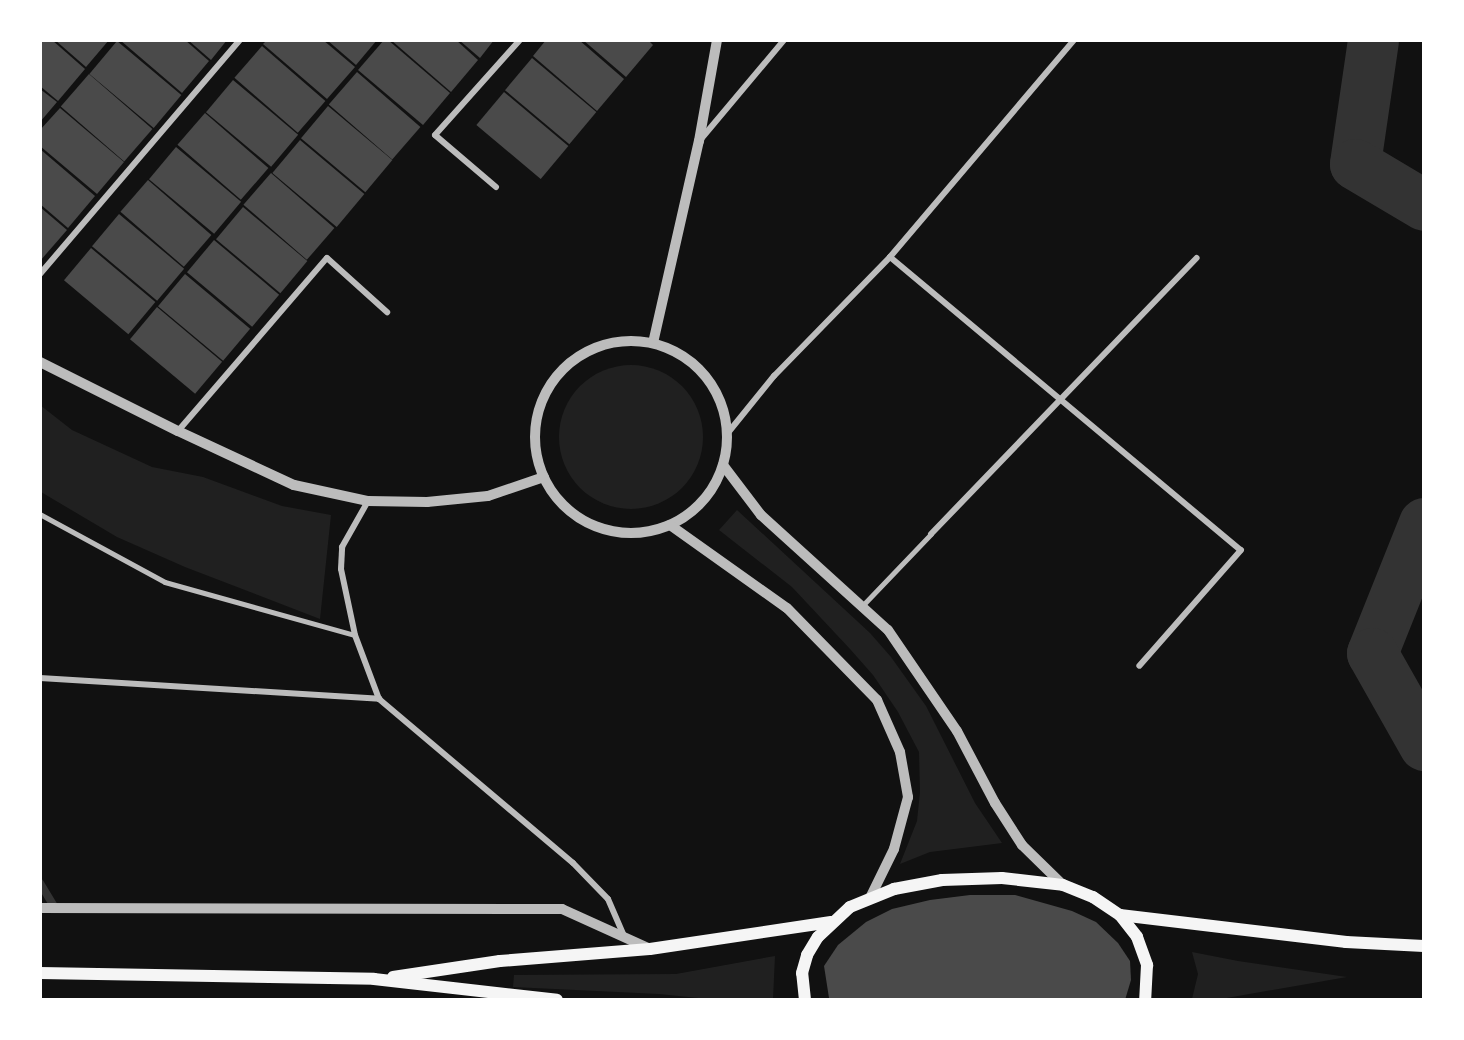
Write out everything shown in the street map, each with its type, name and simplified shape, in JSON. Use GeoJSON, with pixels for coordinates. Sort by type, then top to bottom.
{"type":"FeatureCollection","features":[{"type":"Feature","properties":{"kind":"main road"},"geometry":{"type":"LineString","coordinates":[[805,999],[802,973],[807,955],[831,922],[850,907],[894,890],[942,880],[1002,878],[1063,885],[1093,897],[1120,915],[1137,937],[1147,965],[1145,999]]}},
{"type":"Feature","properties":{"kind":"main road"},"geometry":{"type":"LineString","coordinates":[[1120,915],[1346,942],[1424,946]]}},
{"type":"Feature","properties":{"kind":"main road"},"geometry":{"type":"LineString","coordinates":[[374,980],[500,961],[650,949],[831,922]]}},
{"type":"Feature","properties":{"kind":"main road"},"geometry":{"type":"LineString","coordinates":[[40,973],[374,980],[557,999]]}},
{"type":"Feature","properties":{"kind":"street"},"geometry":{"type":"LineString","coordinates":[[40,274],[240,40]]}},
{"type":"Feature","properties":{"kind":"street"},"geometry":{"type":"LineString","coordinates":[[496,187],[435,135],[520,40]]}},
{"type":"Feature","properties":{"kind":"street"},"geometry":{"type":"LineString","coordinates":[[653,343],[699,141],[717,40]]}},
{"type":"Feature","properties":{"kind":"street"},"geometry":{"type":"LineString","coordinates":[[699,141],[784,40]]}},
{"type":"Feature","properties":{"kind":"street"},"geometry":{"type":"LineString","coordinates":[[727,434],[774,376],[890,257],[1074,40]]}},
{"type":"Feature","properties":{"kind":"street"},"geometry":{"type":"LineString","coordinates":[[890,257],[1241,550],[1139,666]]}},
{"type":"Feature","properties":{"kind":"street"},"geometry":{"type":"LineString","coordinates":[[178,431],[327,258],[387,312]]}},
{"type":"Feature","properties":{"kind":"street"},"geometry":{"type":"LineString","coordinates":[[931,534],[1197,258]]}},
{"type":"Feature","properties":{"kind":"street"},"geometry":{"type":"LineString","coordinates":[[636,341],[653,343],[686,358],[699,369],[720,399],[727,434],[723,465],[716,480],[697,506],[670,525],[633,533],[597,527],[565,507],[553,494],[544,477],[535,443],[535,425],[546,391],[569,364],[600,346],[636,341]]}},
{"type":"Feature","properties":{"kind":"street"},"geometry":{"type":"LineString","coordinates":[[40,362],[178,431],[294,485],[368,501],[427,502],[488,496],[544,477]]}},
{"type":"Feature","properties":{"kind":"street"},"geometry":{"type":"LineString","coordinates":[[723,465],[761,515],[888,630],[957,731],[994,803],[1022,845],[1063,885]]}},
{"type":"Feature","properties":{"kind":"street"},"geometry":{"type":"LineString","coordinates":[[368,501],[342,547],[341,569],[355,635],[379,699],[573,863],[608,899],[625,937]]}},
{"type":"Feature","properties":{"kind":"street"},"geometry":{"type":"LineString","coordinates":[[670,525],[787,608],[877,700],[900,752],[908,797],[894,849],[870,898]]}},
{"type":"Feature","properties":{"kind":"street"},"geometry":{"type":"LineString","coordinates":[[40,678],[379,699]]}},
{"type":"Feature","properties":{"kind":"street"},"geometry":{"type":"LineString","coordinates":[[40,908],[562,909],[650,949]]}},
{"type":"Feature","properties":{"kind":"lane"},"geometry":{"type":"LineString","coordinates":[[40,514],[165,582],[355,635]]}},
{"type":"Feature","properties":{"kind":"lane"},"geometry":{"type":"LineString","coordinates":[[863,605],[931,534]]}},
{"type":"Feature","properties":{"kind":"shaded area"},"geometry":{"type":"Polygon","coordinates":[[[631,365],[658,371],[671,377],[682,386],[691,397],[697,410],[703,437],[697,464],[691,477],[682,488],[671,497],[658,503],[631,509],[604,503],[591,497],[580,488],[571,477],[565,464],[559,437],[565,410],[571,397],[580,386],[591,377],[604,371],[631,365]]]}},
{"type":"Feature","properties":{"kind":"shaded area"},"geometry":{"type":"Polygon","coordinates":[[[40,405],[72,430],[152,467],[203,477],[282,506],[331,515],[320,619],[185,567],[117,537],[41,492],[40,405]]]}},
{"type":"Feature","properties":{"kind":"shaded area"},"geometry":{"type":"Polygon","coordinates":[[[737,510],[870,633],[891,657],[926,706],[975,803],[1002,843],[930,852],[900,864],[917,821],[920,792],[919,752],[898,712],[873,675],[850,649],[792,587],[719,530],[737,510]]]}},
{"type":"Feature","properties":{"kind":"shaded area"},"geometry":{"type":"Polygon","coordinates":[[[1192,952],[1347,977],[1221,999],[1192,999],[1198,974],[1192,952]]]}},
{"type":"Feature","properties":{"kind":"shaded area"},"geometry":{"type":"Polygon","coordinates":[[[775,956],[773,999],[708,999],[659,994],[513,987],[514,975],[676,974],[775,956]]]}},
{"type":"Feature","properties":{"kind":"building"},"geometry":{"type":"Polygon","coordinates":[[[40,40],[52,40],[85,69],[58,101],[40,86],[40,40]]]}},
{"type":"Feature","properties":{"kind":"building"},"geometry":{"type":"Polygon","coordinates":[[[55,40],[109,40],[86,67],[55,40]]]}},
{"type":"Feature","properties":{"kind":"building"},"geometry":{"type":"Polygon","coordinates":[[[120,40],[185,40],[209,61],[182,93],[120,40]]]}},
{"type":"Feature","properties":{"kind":"building"},"geometry":{"type":"Polygon","coordinates":[[[188,40],[227,40],[211,60],[188,40]]]}},
{"type":"Feature","properties":{"kind":"building"},"geometry":{"type":"Polygon","coordinates":[[[267,40],[323,40],[355,67],[327,99],[263,44],[267,40]]]}},
{"type":"Feature","properties":{"kind":"building"},"geometry":{"type":"Polygon","coordinates":[[[327,40],[377,40],[356,65],[327,40]]]}},
{"type":"Feature","properties":{"kind":"building"},"geometry":{"type":"Polygon","coordinates":[[[384,40],[388,40],[450,93],[423,125],[358,70],[384,40]]]}},
{"type":"Feature","properties":{"kind":"building"},"geometry":{"type":"Polygon","coordinates":[[[391,40],[456,40],[478,60],[451,92],[391,40]]]}},
{"type":"Feature","properties":{"kind":"building"},"geometry":{"type":"Polygon","coordinates":[[[459,40],[494,40],[480,58],[459,40]]]}},
{"type":"Feature","properties":{"kind":"building"},"geometry":{"type":"Polygon","coordinates":[[[546,40],[579,40],[624,79],[597,111],[533,56],[546,40]]]}},
{"type":"Feature","properties":{"kind":"building"},"geometry":{"type":"Polygon","coordinates":[[[583,40],[648,40],[653,45],[626,77],[583,40]]]}},
{"type":"Feature","properties":{"kind":"building"},"geometry":{"type":"Polygon","coordinates":[[[117,41],[181,95],[154,128],[89,74],[117,41]]]}},
{"type":"Feature","properties":{"kind":"building"},"geometry":{"type":"Polygon","coordinates":[[[262,46],[325,101],[298,133],[234,78],[262,46]]]}},
{"type":"Feature","properties":{"kind":"building"},"geometry":{"type":"Polygon","coordinates":[[[532,58],[596,112],[569,144],[505,90],[532,58]]]}},
{"type":"Feature","properties":{"kind":"building"},"geometry":{"type":"Polygon","coordinates":[[[357,72],[420,127],[392,160],[329,104],[357,72]]]}},
{"type":"Feature","properties":{"kind":"building"},"geometry":{"type":"Polygon","coordinates":[[[89,74],[152,129],[124,162],[61,106],[89,74]]]}},
{"type":"Feature","properties":{"kind":"building"},"geometry":{"type":"Polygon","coordinates":[[[233,80],[298,135],[271,167],[206,112],[233,80]]]}},
{"type":"Feature","properties":{"kind":"building"},"geometry":{"type":"Polygon","coordinates":[[[40,89],[57,102],[40,122],[40,89]]]}},
{"type":"Feature","properties":{"kind":"building"},"geometry":{"type":"Polygon","coordinates":[[[504,92],[568,146],[541,179],[476,125],[504,92]]]}},
{"type":"Feature","properties":{"kind":"building"},"geometry":{"type":"Polygon","coordinates":[[[328,106],[392,160],[365,192],[301,138],[328,106]]]}},
{"type":"Feature","properties":{"kind":"building"},"geometry":{"type":"Polygon","coordinates":[[[60,108],[124,162],[97,194],[40,146],[40,130],[60,108]]]}},
{"type":"Feature","properties":{"kind":"building"},"geometry":{"type":"Polygon","coordinates":[[[205,113],[268,168],[241,200],[177,145],[205,113]]]}},
{"type":"Feature","properties":{"kind":"building"},"geometry":{"type":"Polygon","coordinates":[[[300,140],[364,194],[337,227],[272,173],[300,140]]]}},
{"type":"Feature","properties":{"kind":"building"},"geometry":{"type":"Polygon","coordinates":[[[176,147],[241,202],[214,234],[149,179],[176,147]]]}},
{"type":"Feature","properties":{"kind":"building"},"geometry":{"type":"Polygon","coordinates":[[[40,149],[95,196],[68,228],[40,204],[40,149]]]}},
{"type":"Feature","properties":{"kind":"building"},"geometry":{"type":"Polygon","coordinates":[[[271,173],[334,228],[307,260],[243,205],[271,173]]]}},
{"type":"Feature","properties":{"kind":"building"},"geometry":{"type":"Polygon","coordinates":[[[148,180],[211,235],[184,267],[120,212],[148,180]]]}},
{"type":"Feature","properties":{"kind":"building"},"geometry":{"type":"Polygon","coordinates":[[[40,207],[67,230],[40,261],[40,207]]]}},
{"type":"Feature","properties":{"kind":"building"},"geometry":{"type":"Polygon","coordinates":[[[243,207],[307,261],[280,293],[216,239],[243,207]]]}},
{"type":"Feature","properties":{"kind":"building"},"geometry":{"type":"Polygon","coordinates":[[[119,214],[184,269],[157,301],[92,246],[119,214]]]}},
{"type":"Feature","properties":{"kind":"building"},"geometry":{"type":"Polygon","coordinates":[[[214,240],[279,295],[252,327],[187,272],[214,240]]]}},
{"type":"Feature","properties":{"kind":"building"},"geometry":{"type":"Polygon","coordinates":[[[91,248],[155,302],[128,334],[64,280],[91,248]]]}},
{"type":"Feature","properties":{"kind":"building"},"geometry":{"type":"Polygon","coordinates":[[[185,274],[250,329],[223,361],[158,306],[185,274]]]}},
{"type":"Feature","properties":{"kind":"building"},"geometry":{"type":"Polygon","coordinates":[[[157,307],[222,362],[195,394],[130,339],[157,307]]]}},
{"type":"Feature","properties":{"kind":"building"},"geometry":{"type":"Polygon","coordinates":[[[970,895],[1015,895],[1072,911],[1096,922],[1118,943],[1130,961],[1131,980],[1125,1000],[829,998],[824,966],[838,945],[866,922],[892,909],[930,900],[970,895]]]}},
{"type":"Feature","properties":{"kind":"waterway"},"geometry":{"type":"LineString","coordinates":[[1373,40],[1355,164],[1424,205]]}},
{"type":"Feature","properties":{"kind":"waterway"},"geometry":{"type":"LineString","coordinates":[[1424,523],[1372,653],[1424,745]]}},
{"type":"Feature","properties":{"kind":"waterway"},"geometry":{"type":"LineString","coordinates":[[40,883],[55,908]]}}]}
